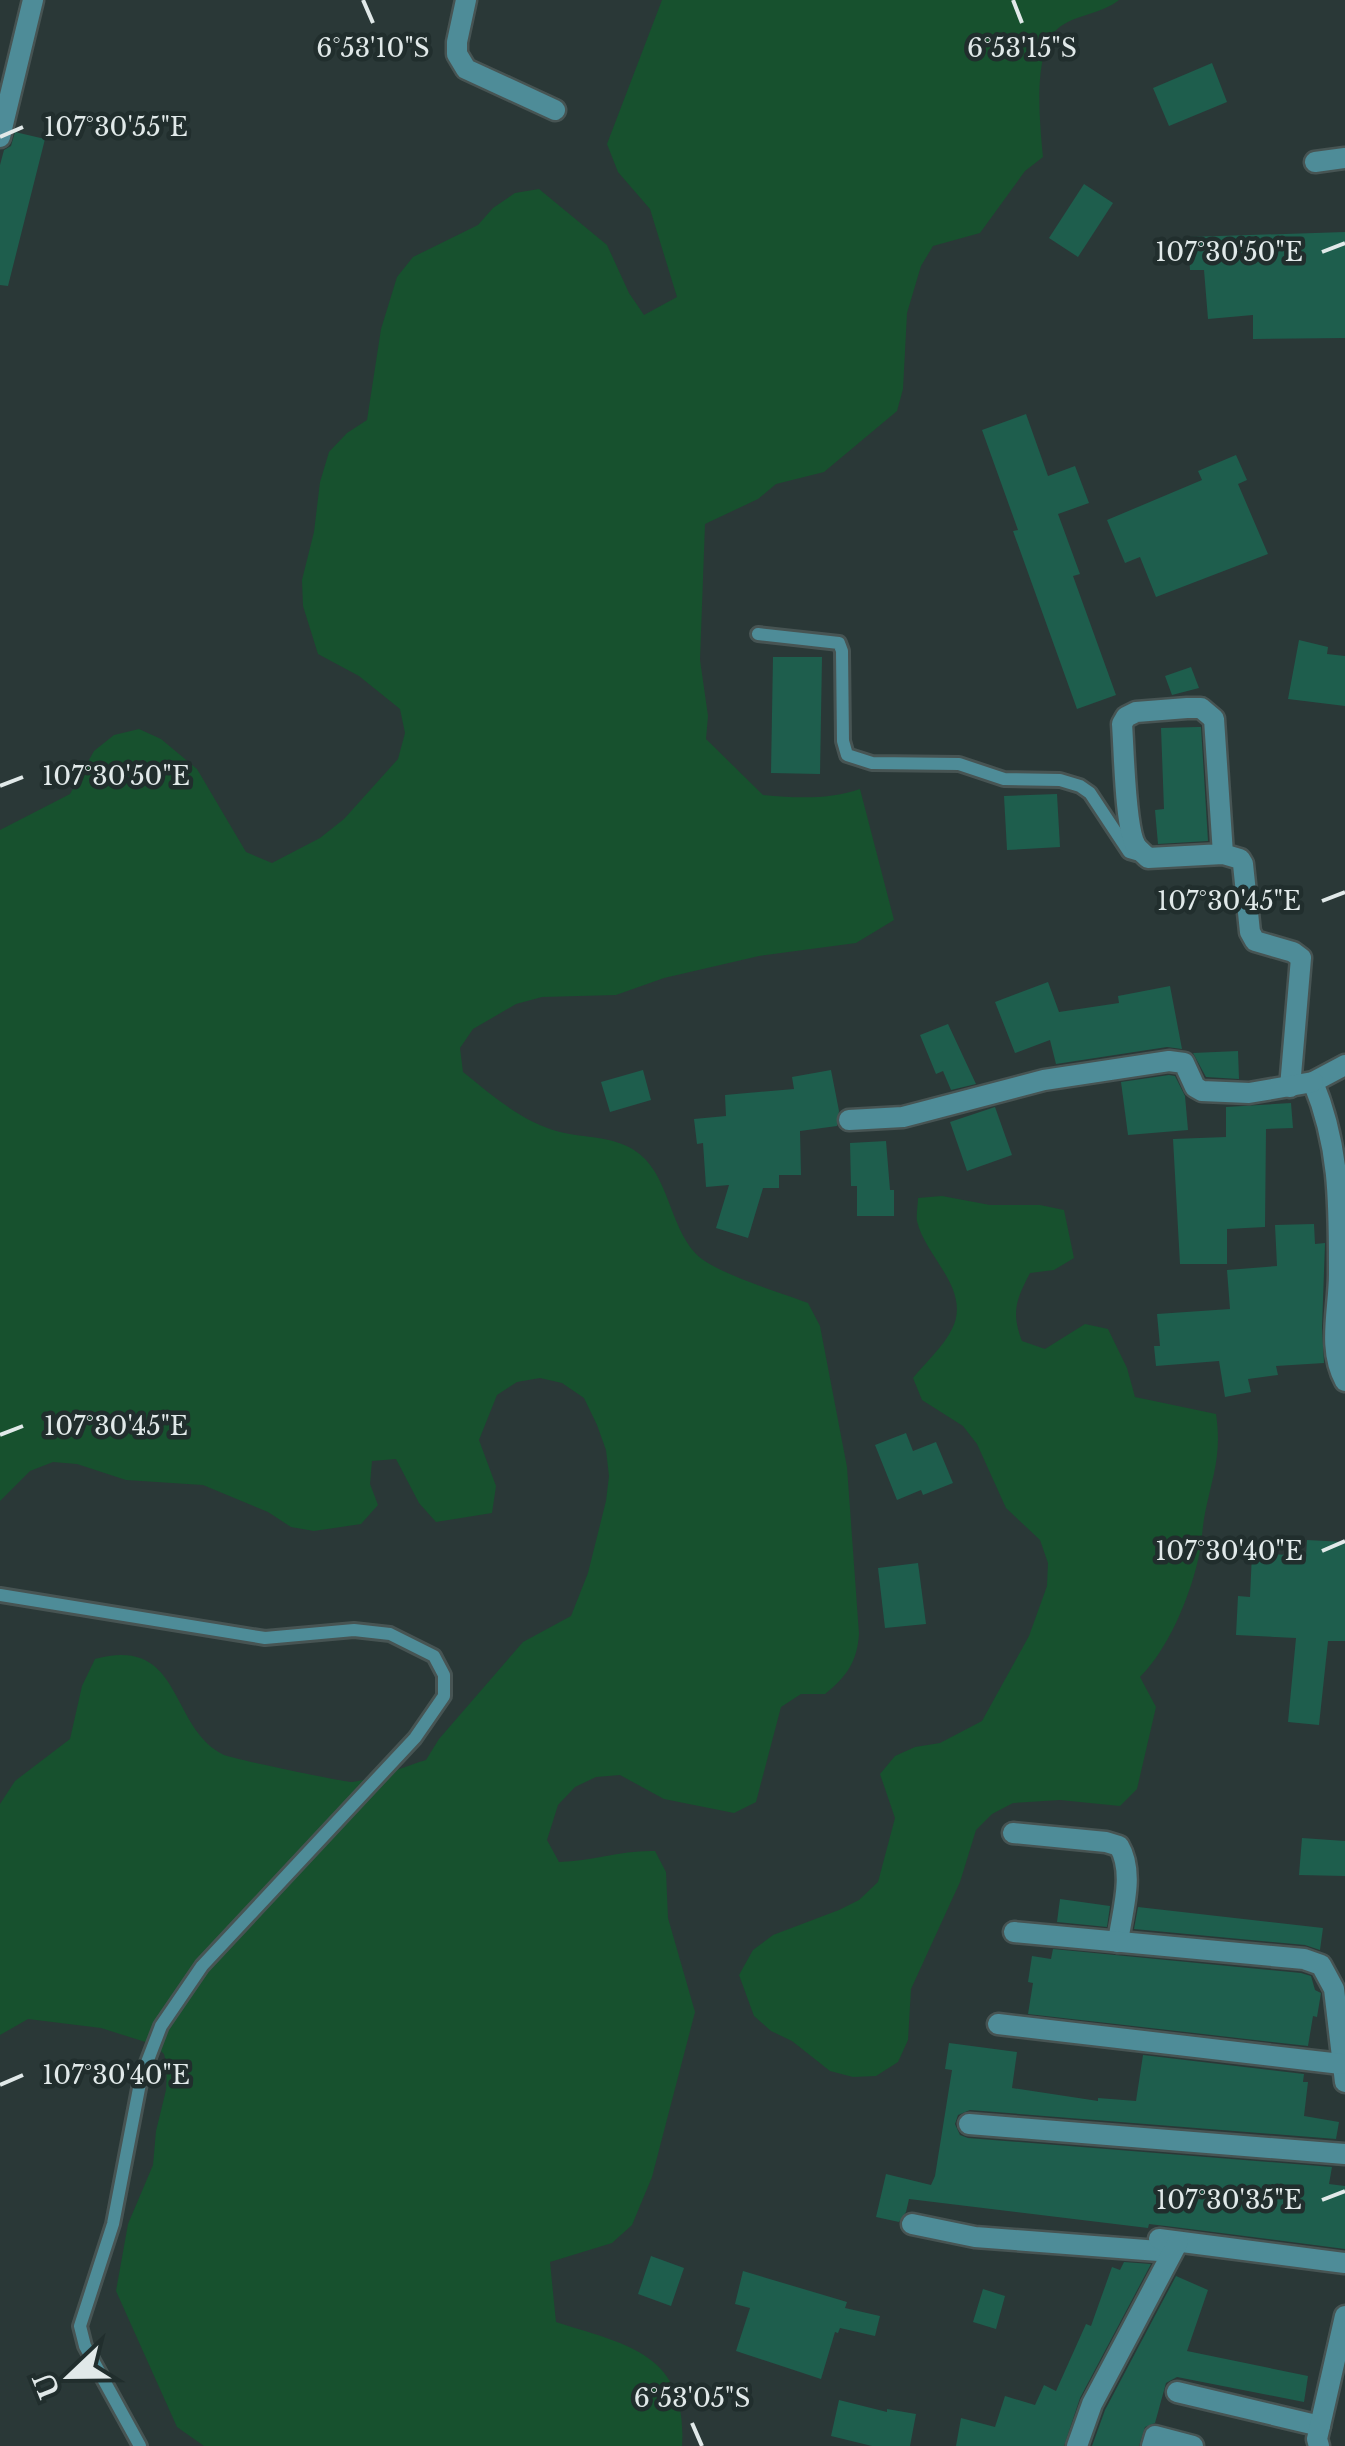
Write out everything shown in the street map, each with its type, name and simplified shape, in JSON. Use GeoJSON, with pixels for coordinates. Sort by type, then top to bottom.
{"type":"FeatureCollection","features":[{"type":"Feature","properties":{"kind":"street"},"geometry":{"type":"LineString","coordinates":[[0,136],[5,95],[34,0]]}},
{"type":"Feature","properties":{"kind":"street"},"geometry":{"type":"LineString","coordinates":[[466,0],[457,42],[457,54],[466,69],[555,110]]}},
{"type":"Feature","properties":{"kind":"street"},"geometry":{"type":"LineString","coordinates":[[1315,162],[1345,158]]}},
{"type":"Feature","properties":{"kind":"street"},"geometry":{"type":"LineString","coordinates":[[1222,854],[1214,719],[1201,708],[1136,712],[1126,717],[1122,724],[1130,825],[1137,848],[1148,858],[1234,856],[1244,864],[1247,914],[1254,941],[1301,958],[1290,1088]]}},
{"type":"Feature","properties":{"kind":"street"},"geometry":{"type":"LineString","coordinates":[[849,1120],[903,1117],[1044,1080],[1170,1061],[1184,1063],[1195,1087],[1202,1091],[1249,1093],[1313,1082],[1345,1065]]}},
{"type":"Feature","properties":{"kind":"street"},"geometry":{"type":"LineString","coordinates":[[1313,1082],[1330,1122],[1334,1157],[1340,1280],[1334,1332],[1345,1382]]}},
{"type":"Feature","properties":{"kind":"street"},"geometry":{"type":"LineString","coordinates":[[1013,1832],[1120,1846],[1128,1872],[1118,1942]]}},
{"type":"Feature","properties":{"kind":"street"},"geometry":{"type":"LineString","coordinates":[[998,2024],[1343,2073],[1334,1989],[1322,1965],[1304,1959],[1014,1932]]}},
{"type":"Feature","properties":{"kind":"street"},"geometry":{"type":"LineString","coordinates":[[969,2124],[1345,2154]]}},
{"type":"Feature","properties":{"kind":"street"},"geometry":{"type":"LineString","coordinates":[[912,2224],[975,2237],[1175,2247],[1345,2264]]}},
{"type":"Feature","properties":{"kind":"street"},"geometry":{"type":"LineString","coordinates":[[1108,2233],[1175,2247]]}},
{"type":"Feature","properties":{"kind":"street"},"geometry":{"type":"LineString","coordinates":[[1077,2446],[1092,2404],[1175,2247]]}},
{"type":"Feature","properties":{"kind":"street"},"geometry":{"type":"LineString","coordinates":[[1176,2392],[1320,2436],[1345,2316]]}},
{"type":"Feature","properties":{"kind":"street"},"geometry":{"type":"LineString","coordinates":[[1152,2446],[1156,2436],[1193,2446]]}},
{"type":"Feature","properties":{"kind":"lane"},"geometry":{"type":"LineString","coordinates":[[758,634],[839,643],[847,755],[872,763],[958,764],[1004,779],[1060,780],[1080,786],[1090,792],[1130,852],[1148,858]]}},
{"type":"Feature","properties":{"kind":"lane"},"geometry":{"type":"LineString","coordinates":[[0,1595],[265,1638],[354,1630],[390,1634],[434,1656],[444,1675],[444,1696],[416,1738],[202,1966],[161,2026],[141,2078],[113,2224],[80,2326],[85,2346],[140,2446]]}},
{"type":"Feature","properties":{"kind":"green space"},"geometry":{"type":"Polygon","coordinates":[[[662,0],[1119,0],[1068,22],[1051,36],[1041,68],[1043,157],[1025,171],[980,233],[933,246],[921,266],[907,313],[903,389],[897,411],[824,472],[776,484],[758,499],[705,524],[700,660],[708,716],[706,739],[763,795],[824,797],[860,789],[894,920],[856,943],[759,956],[664,978],[616,995],[542,997],[516,1004],[473,1029],[460,1048],[463,1072],[521,1115],[560,1132],[617,1142],[646,1160],[662,1185],[687,1242],[705,1261],[808,1303],[820,1326],[847,1467],[858,1644],[850,1668],[825,1694],[801,1694],[781,1707],[756,1802],[734,1813],[664,1799],[620,1775],[596,1777],[575,1787],[558,1805],[547,1840],[559,1862],[655,1851],[666,1872],[668,1918],[695,2012],[652,2177],[632,2225],[612,2243],[550,2262],[556,2322],[629,2347],[663,2372],[675,2391],[682,2446],[204,2446],[177,2427],[116,2291],[128,2224],[153,2165],[166,2090],[164,2054],[155,2045],[101,2028],[28,2019],[0,2035],[0,1804],[15,1781],[70,1739],[82,1686],[95,1659],[124,1655],[145,1660],[160,1672],[206,1742],[224,1755],[352,1782],[426,1760],[439,1739],[523,1642],[571,1616],[588,1573],[606,1501],[606,1450],[584,1398],[562,1383],[540,1378],[517,1382],[497,1395],[479,1440],[496,1486],[492,1513],[436,1522],[419,1503],[396,1459],[372,1461],[370,1484],[378,1505],[361,1524],[314,1531],[291,1527],[268,1512],[203,1485],[126,1480],[77,1464],[53,1462],[30,1471],[0,1501],[0,830],[70,794],[94,751],[114,735],[139,729],[161,739],[197,769],[246,852],[272,863],[320,838],[344,819],[398,759],[405,733],[400,709],[359,676],[318,654],[303,606],[302,580],[329,452],[367,420],[381,329],[397,277],[413,257],[478,225],[493,208],[515,193],[539,189],[607,245],[644,315],[677,297],[650,209],[618,172],[607,144],[662,0]]]}},
{"type":"Feature","properties":{"kind":"green space"},"geometry":{"type":"Polygon","coordinates":[[[942,1196],[990,1205],[1040,1205],[1064,1210],[1074,1258],[1054,1270],[1030,1273],[1017,1306],[1022,1341],[1045,1349],[1085,1324],[1108,1329],[1127,1368],[1135,1397],[1216,1414],[1217,1453],[1189,1591],[1168,1638],[1140,1677],[1156,1707],[1137,1789],[1120,1806],[1060,1800],[1013,1803],[992,1814],[976,1830],[960,1882],[911,1989],[908,2040],[898,2062],[876,2076],[853,2077],[830,2071],[754,2016],[739,1975],[753,1950],[773,1935],[859,1900],[878,1882],[895,1818],[880,1774],[895,1756],[915,1747],[940,1743],[982,1721],[1029,1636],[1047,1586],[1048,1563],[1040,1540],[1006,1508],[977,1444],[963,1426],[922,1400],[913,1378],[944,1342],[957,1314],[952,1287],[917,1221],[918,1198],[942,1196]]]}},
{"type":"Feature","properties":{"kind":"building"},"geometry":{"type":"Polygon","coordinates":[[[1212,63],[1227,102],[1169,126],[1153,88],[1212,63]]]}},
{"type":"Feature","properties":{"kind":"building"},"geometry":{"type":"Polygon","coordinates":[[[15,132],[45,139],[8,286],[0,285],[0,165],[15,132]]]}},
{"type":"Feature","properties":{"kind":"building"},"geometry":{"type":"Polygon","coordinates":[[[1084,184],[1113,203],[1078,257],[1049,238],[1084,184]]]}},
{"type":"Feature","properties":{"kind":"building"},"geometry":{"type":"Polygon","coordinates":[[[1345,232],[1345,338],[1253,339],[1253,315],[1208,319],[1204,270],[1190,270],[1188,237],[1345,232]]]}},
{"type":"Feature","properties":{"kind":"building"},"geometry":{"type":"Polygon","coordinates":[[[1026,414],[1048,476],[1075,466],[1089,503],[1058,514],[1080,574],[1073,576],[1116,695],[1077,709],[1013,531],[1018,530],[982,430],[1026,414]]]}},
{"type":"Feature","properties":{"kind":"building"},"geometry":{"type":"Polygon","coordinates":[[[1236,455],[1247,480],[1238,484],[1268,554],[1156,597],[1140,557],[1125,563],[1107,520],[1202,480],[1198,471],[1236,455]]]}},
{"type":"Feature","properties":{"kind":"building"},"geometry":{"type":"Polygon","coordinates":[[[1299,640],[1328,647],[1327,654],[1345,656],[1345,706],[1288,699],[1299,640]]]}},
{"type":"Feature","properties":{"kind":"building"},"geometry":{"type":"Polygon","coordinates":[[[773,657],[822,657],[820,774],[771,773],[773,657]]]}},
{"type":"Feature","properties":{"kind":"building"},"geometry":{"type":"Polygon","coordinates":[[[1191,667],[1199,688],[1172,695],[1165,676],[1191,667]]]}},
{"type":"Feature","properties":{"kind":"building"},"geometry":{"type":"Polygon","coordinates":[[[1201,727],[1208,841],[1158,844],[1155,810],[1164,809],[1161,728],[1201,727]]]}},
{"type":"Feature","properties":{"kind":"building"},"geometry":{"type":"Polygon","coordinates":[[[1057,794],[1060,847],[1007,850],[1004,796],[1057,794]]]}},
{"type":"Feature","properties":{"kind":"building"},"geometry":{"type":"Polygon","coordinates":[[[1048,982],[1059,1012],[1119,1003],[1118,996],[1170,986],[1182,1049],[1167,1047],[1056,1064],[1050,1040],[1015,1053],[995,1002],[1048,982]]]}},
{"type":"Feature","properties":{"kind":"building"},"geometry":{"type":"Polygon","coordinates":[[[948,1024],[976,1084],[951,1090],[943,1071],[936,1074],[920,1035],[948,1024]]]}},
{"type":"Feature","properties":{"kind":"building"},"geometry":{"type":"Polygon","coordinates":[[[1238,1051],[1239,1079],[1206,1077],[1193,1053],[1238,1051]]]}},
{"type":"Feature","properties":{"kind":"building"},"geometry":{"type":"Polygon","coordinates":[[[643,1070],[651,1100],[610,1112],[601,1082],[643,1070]]]}},
{"type":"Feature","properties":{"kind":"building"},"geometry":{"type":"Polygon","coordinates":[[[831,1070],[839,1111],[837,1126],[800,1131],[801,1175],[779,1175],[779,1188],[763,1188],[748,1238],[716,1228],[729,1185],[706,1187],[703,1143],[697,1144],[694,1119],[726,1116],[725,1095],[794,1089],[792,1077],[831,1070]]]}},
{"type":"Feature","properties":{"kind":"building"},"geometry":{"type":"Polygon","coordinates":[[[1175,1076],[1185,1096],[1188,1130],[1128,1135],[1121,1082],[1175,1076]]]}},
{"type":"Feature","properties":{"kind":"building"},"geometry":{"type":"Polygon","coordinates":[[[1291,1103],[1293,1128],[1266,1129],[1265,1227],[1227,1229],[1227,1264],[1180,1264],[1173,1139],[1226,1137],[1226,1107],[1291,1103]]]}},
{"type":"Feature","properties":{"kind":"building"},"geometry":{"type":"Polygon","coordinates":[[[995,1107],[1012,1155],[967,1171],[950,1122],[995,1107]]]}},
{"type":"Feature","properties":{"kind":"building"},"geometry":{"type":"Polygon","coordinates":[[[886,1141],[894,1216],[857,1216],[857,1186],[851,1186],[850,1143],[886,1141]]]}},
{"type":"Feature","properties":{"kind":"building"},"geometry":{"type":"Polygon","coordinates":[[[1314,1224],[1315,1244],[1325,1243],[1324,1363],[1276,1366],[1278,1375],[1248,1379],[1251,1392],[1225,1397],[1219,1361],[1156,1366],[1154,1346],[1160,1346],[1157,1314],[1230,1309],[1227,1270],[1277,1266],[1275,1225],[1314,1224]]]}},
{"type":"Feature","properties":{"kind":"building"},"geometry":{"type":"Polygon","coordinates":[[[906,1433],[913,1451],[936,1442],[953,1483],[897,1500],[875,1445],[906,1433]]]}},
{"type":"Feature","properties":{"kind":"building"},"geometry":{"type":"Polygon","coordinates":[[[1307,1540],[1345,1542],[1345,1641],[1328,1641],[1319,1725],[1288,1722],[1296,1638],[1236,1635],[1238,1596],[1250,1597],[1252,1553],[1306,1556],[1307,1540]]]}},
{"type":"Feature","properties":{"kind":"building"},"geometry":{"type":"Polygon","coordinates":[[[918,1563],[926,1624],[885,1628],[878,1568],[918,1563]]]}},
{"type":"Feature","properties":{"kind":"building"},"geometry":{"type":"Polygon","coordinates":[[[1302,1838],[1345,1841],[1345,1876],[1299,1875],[1302,1838]]]}},
{"type":"Feature","properties":{"kind":"building"},"geometry":{"type":"Polygon","coordinates":[[[1060,1899],[1110,1906],[1107,1927],[1057,1922],[1060,1899]]]}},
{"type":"Feature","properties":{"kind":"building"},"geometry":{"type":"Polygon","coordinates":[[[1138,1907],[1323,1928],[1320,1950],[1305,1945],[1134,1929],[1138,1907]]]}},
{"type":"Feature","properties":{"kind":"building"},"geometry":{"type":"Polygon","coordinates":[[[1053,1949],[1311,1976],[1315,1990],[1321,1993],[1308,2046],[1028,2014],[1032,1956],[1051,1959],[1053,1949]]]}},
{"type":"Feature","properties":{"kind":"building"},"geometry":{"type":"Polygon","coordinates":[[[949,2043],[1017,2052],[1012,2088],[1098,2101],[1136,2101],[1143,2055],[1304,2074],[1303,2082],[1308,2082],[1304,2116],[1339,2122],[1336,2139],[970,2110],[958,2115],[955,2124],[960,2135],[968,2138],[1332,2167],[1329,2184],[1345,2186],[1345,2249],[909,2199],[899,2222],[876,2217],[886,2174],[931,2185],[935,2176],[952,2070],[945,2069],[949,2043]]]}},
{"type":"Feature","properties":{"kind":"building"},"geometry":{"type":"Polygon","coordinates":[[[651,2256],[684,2268],[671,2306],[638,2294],[651,2256]]]}},
{"type":"Feature","properties":{"kind":"building"},"geometry":{"type":"Polygon","coordinates":[[[1124,2262],[1151,2264],[1080,2398],[1064,2446],[956,2446],[961,2418],[995,2427],[1005,2396],[1035,2405],[1044,2385],[1056,2391],[1086,2324],[1091,2326],[1112,2267],[1120,2270],[1124,2262]]]}},
{"type":"Feature","properties":{"kind":"building"},"geometry":{"type":"Polygon","coordinates":[[[743,2271],[847,2302],[845,2308],[880,2316],[875,2336],[840,2328],[835,2332],[821,2379],[736,2351],[750,2308],[735,2304],[743,2271]]]}},
{"type":"Feature","properties":{"kind":"building"},"geometry":{"type":"Polygon","coordinates":[[[1176,2276],[1208,2290],[1187,2351],[1308,2376],[1304,2402],[1177,2377],[1166,2383],[1155,2423],[1145,2427],[1139,2446],[1092,2446],[1105,2410],[1176,2276]]]}},
{"type":"Feature","properties":{"kind":"building"},"geometry":{"type":"Polygon","coordinates":[[[983,2289],[1005,2296],[996,2329],[973,2322],[983,2289]]]}},
{"type":"Feature","properties":{"kind":"building"},"geometry":{"type":"Polygon","coordinates":[[[839,2400],[887,2412],[916,2414],[910,2446],[872,2446],[831,2436],[839,2400]]]}}]}
